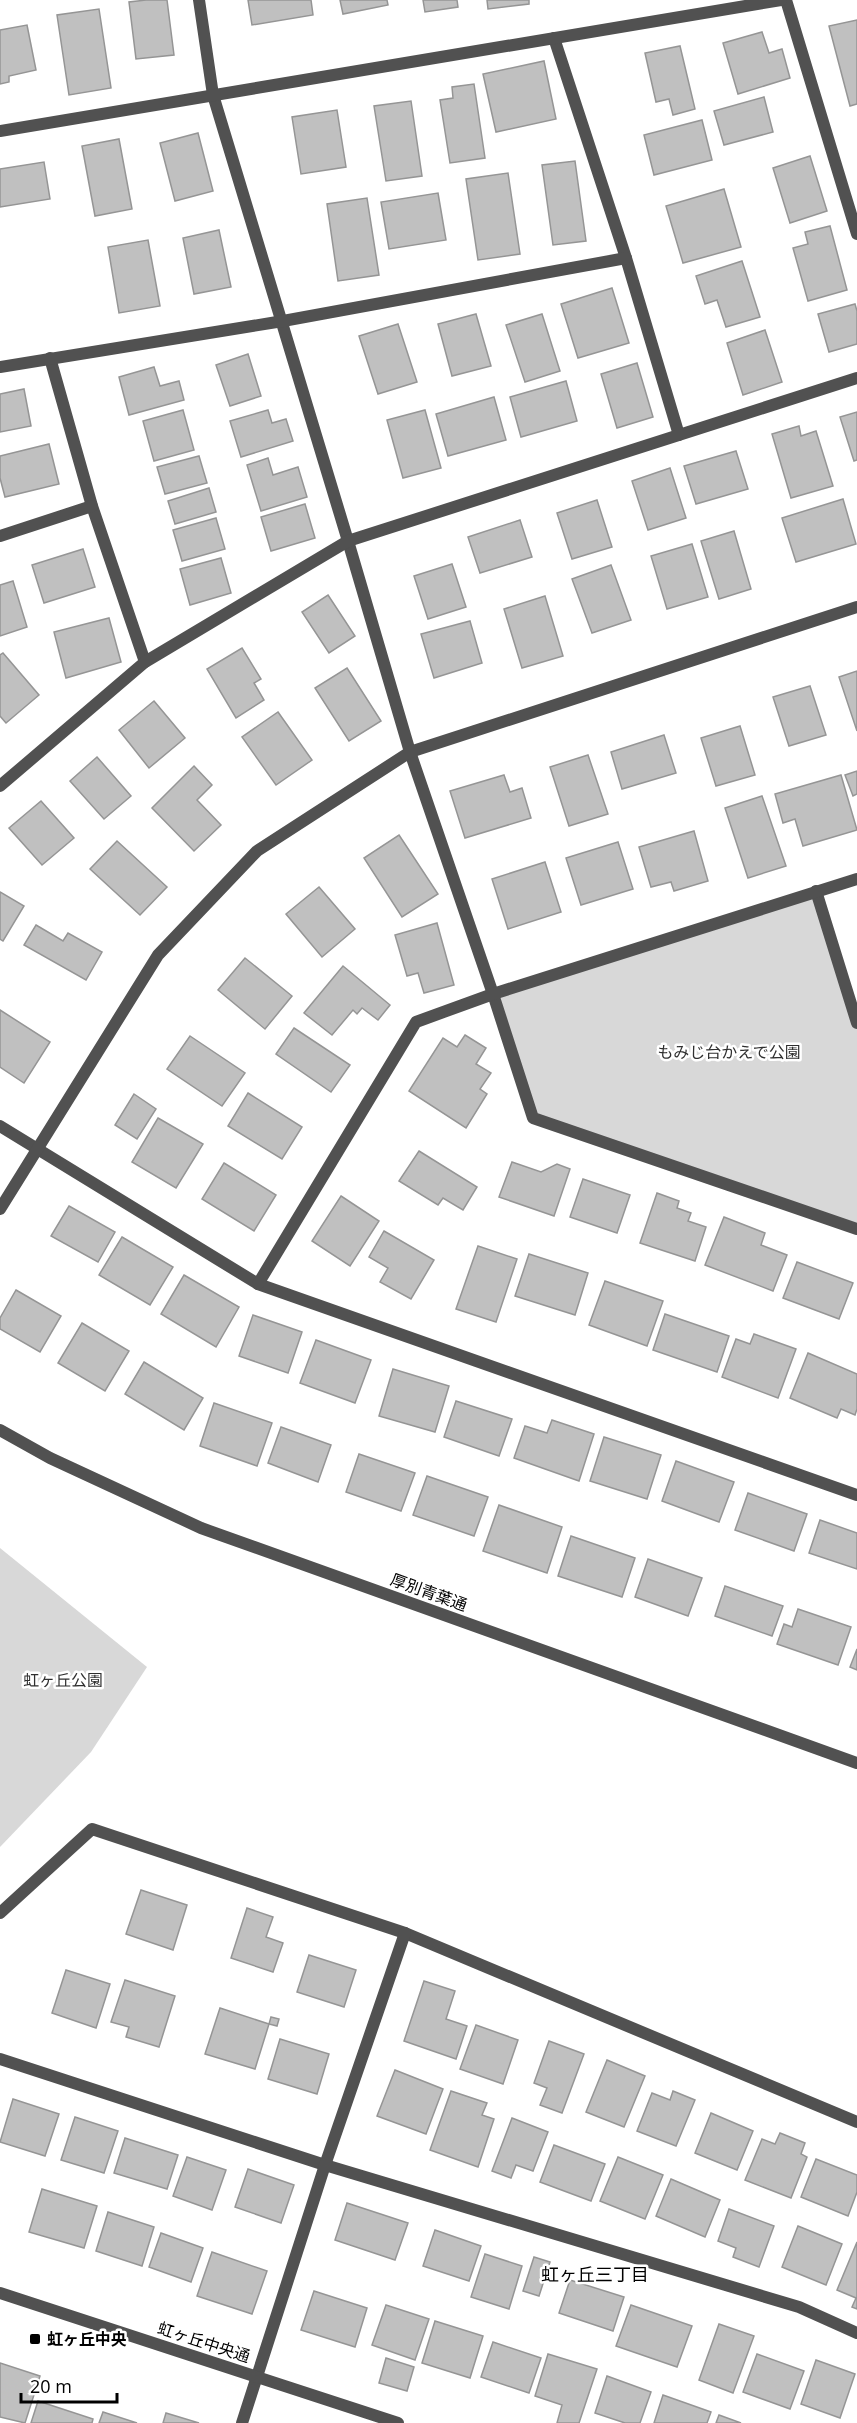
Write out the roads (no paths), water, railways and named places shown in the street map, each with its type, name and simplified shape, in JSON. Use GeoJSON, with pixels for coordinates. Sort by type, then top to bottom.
{"type":"FeatureCollection","features":[{"type":"Feature","properties":{"kind":"street"},"geometry":{"type":"LineString","coordinates":[[199,0],[213,95],[283,321],[410,752],[493,994],[532,1118],[857,1229]]}},
{"type":"Feature","properties":{"kind":"street"},"geometry":{"type":"LineString","coordinates":[[0,131],[781,0]]}},
{"type":"Feature","properties":{"kind":"street"},"geometry":{"type":"LineString","coordinates":[[786,0],[857,234]]}},
{"type":"Feature","properties":{"kind":"street"},"geometry":{"type":"LineString","coordinates":[[554,38],[626,258],[680,435]]}},
{"type":"Feature","properties":{"kind":"street"},"geometry":{"type":"LineString","coordinates":[[0,367],[283,321],[626,258]]}},
{"type":"Feature","properties":{"kind":"street"},"geometry":{"type":"LineString","coordinates":[[50,358],[92,506],[145,662]]}},
{"type":"Feature","properties":{"kind":"street"},"geometry":{"type":"LineString","coordinates":[[0,786],[145,662],[348,541],[857,378]]}},
{"type":"Feature","properties":{"kind":"street"},"geometry":{"type":"LineString","coordinates":[[0,536],[92,506]]}},
{"type":"Feature","properties":{"kind":"street"},"geometry":{"type":"LineString","coordinates":[[0,1209],[158,955],[257,851],[410,752],[857,607]]}},
{"type":"Feature","properties":{"kind":"street"},"geometry":{"type":"LineString","coordinates":[[258,1284],[416,1022],[493,994],[857,879]]}},
{"type":"Feature","properties":{"kind":"street"},"geometry":{"type":"LineString","coordinates":[[816,891],[857,1023]]}},
{"type":"Feature","properties":{"kind":"street"},"geometry":{"type":"LineString","coordinates":[[0,1126],[258,1284],[857,1495]]}},
{"type":"Feature","properties":{"kind":"street","name":"厚別青葉通"},"geometry":{"type":"LineString","coordinates":[[0,1430],[50,1458],[201,1528],[857,1763]]}},
{"type":"Feature","properties":{"kind":"street"},"geometry":{"type":"LineString","coordinates":[[0,1913],[92,1829],[405,1933],[857,2122]]}},
{"type":"Feature","properties":{"kind":"street"},"geometry":{"type":"LineString","coordinates":[[242,2423],[325,2165],[405,1933]]}},
{"type":"Feature","properties":{"kind":"street"},"geometry":{"type":"LineString","coordinates":[[0,2059],[325,2165],[799,2307],[857,2333]]}},
{"type":"Feature","properties":{"kind":"street","name":"虹ヶ丘中央通"},"geometry":{"type":"LineString","coordinates":[[0,2293],[398,2423]]}},
{"type":"Feature","properties":{"kind":"place","name":"虹ヶ丘中央"},"geometry":{"type":"Point","coordinates":[35,2339]}},
{"type":"Feature","properties":{"kind":"district","name":"虹ヶ丘三丁目"},"geometry":{"type":"Point","coordinates":[595,2274]}},
{"type":"Feature","properties":{"kind":"park label","name":"もみじ台かえで公園"},"geometry":{"type":"Point","coordinates":[729,1052]}},
{"type":"Feature","properties":{"kind":"park label","name":"虹ヶ丘公園"},"geometry":{"type":"Point","coordinates":[63,1680]}}]}
